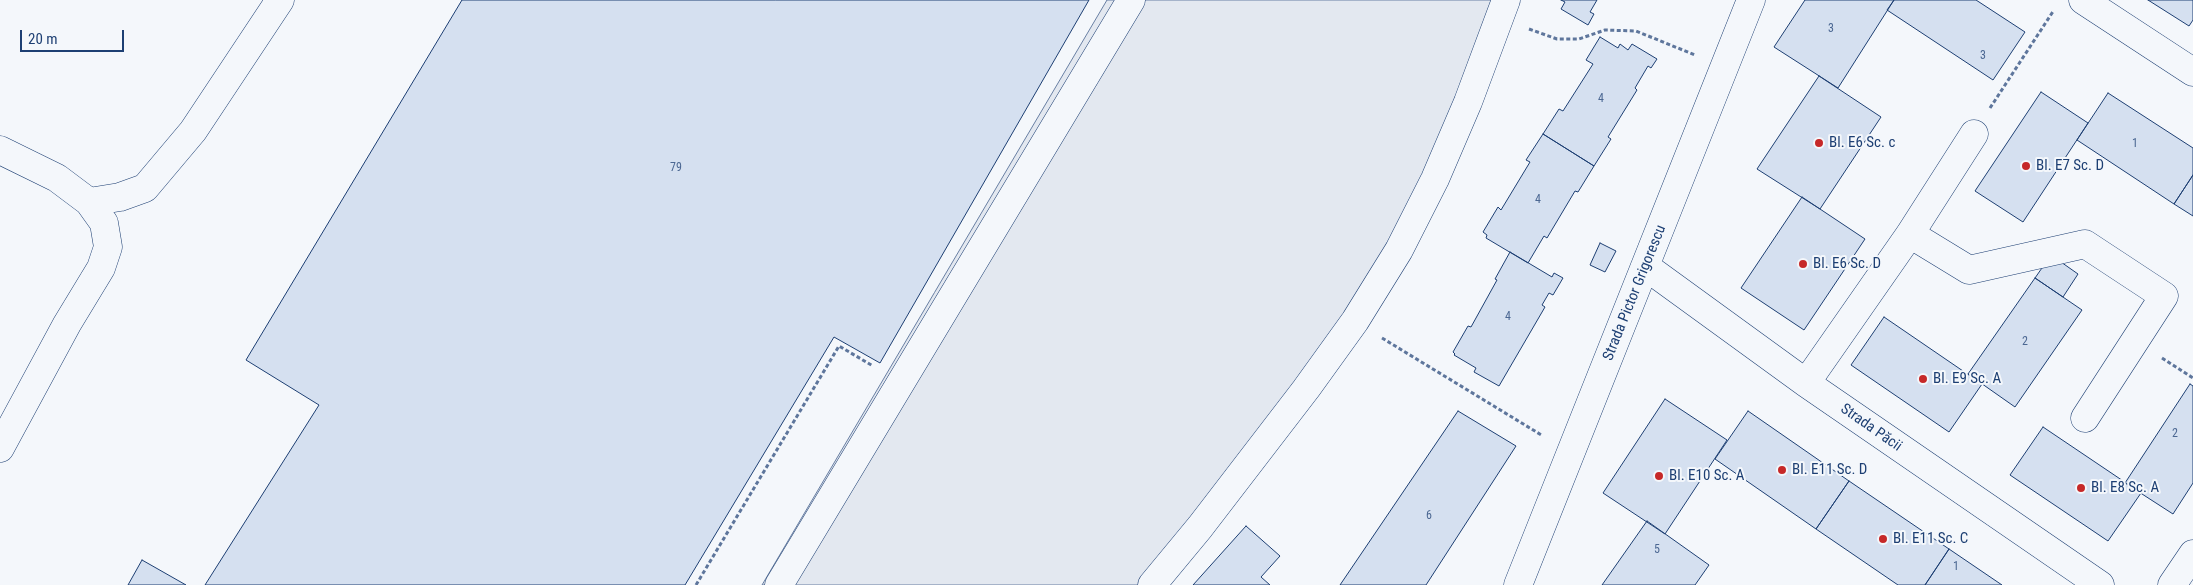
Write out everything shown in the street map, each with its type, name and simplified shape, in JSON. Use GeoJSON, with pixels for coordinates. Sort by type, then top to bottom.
{"type":"FeatureCollection","features":[{"type":"Feature","properties":{"kind":"street"},"geometry":{"type":"LineString","coordinates":[[89,202],[120,197],[145,188],[192,131],[280,0]]}},
{"type":"Feature","properties":{"kind":"street"},"geometry":{"type":"LineString","coordinates":[[779,585],[1131,0]]}},
{"type":"Feature","properties":{"kind":"street","name":"Strada Pictor Grigorescu"},"geometry":{"type":"LineString","coordinates":[[1518,585],[1572,454],[1751,0]]}},
{"type":"Feature","properties":{"kind":"street"},"geometry":{"type":"LineString","coordinates":[[2083,0],[2193,72]]}},
{"type":"Feature","properties":{"kind":"street"},"geometry":{"type":"LineString","coordinates":[[1152,585],[1252,460],[1355,321],[1399,250],[1435,179],[1468,102],[1503,10]]}},
{"type":"Feature","properties":{"kind":"street"},"geometry":{"type":"LineString","coordinates":[[1806,383],[1910,234],[1974,134]]}},
{"type":"Feature","properties":{"kind":"street"},"geometry":{"type":"LineString","coordinates":[[0,150],[57,178],[89,202],[104,223],[108,247],[101,268],[67,324],[0,448]]}},
{"type":"Feature","properties":{"kind":"street"},"geometry":{"type":"LineString","coordinates":[[1910,234],[1969,270],[2085,244],[2164,296],[2084,418]]}},
{"type":"Feature","properties":{"kind":"street","name":"Strada Păcii"},"geometry":{"type":"LineString","coordinates":[[1645,266],[1806,383],[2100,585]]}},
{"type":"Feature","properties":{"kind":"street"},"geometry":{"type":"LineString","coordinates":[[2172,585],[2193,554]]}},
{"type":"Feature","properties":{"kind":"path"},"geometry":{"type":"LineString","coordinates":[[1974,134],[2055,8]]}},
{"type":"Feature","properties":{"kind":"path"},"geometry":{"type":"LineString","coordinates":[[1503,10],[1557,39],[1579,39],[1605,30],[1636,31],[1724,67]]}},
{"type":"Feature","properties":{"kind":"path"},"geometry":{"type":"LineString","coordinates":[[1355,321],[1572,454]]}},
{"type":"Feature","properties":{"kind":"path"},"geometry":{"type":"LineString","coordinates":[[2136,340],[2193,378]]}},
{"type":"Feature","properties":{"kind":"path"},"geometry":{"type":"LineString","coordinates":[[696,585],[839,346],[881,371]]}},
{"type":"Feature","properties":{"kind":"shaded area"},"geometry":{"type":"Polygon","coordinates":[[[1107,0],[1502,0],[1389,259],[1146,585],[762,585],[1107,0]]]}},
{"type":"Feature","properties":{"kind":"building"},"geometry":{"type":"Polygon","coordinates":[[[462,0],[1089,0],[880,363],[834,337],[685,585],[205,585],[319,405],[246,360],[462,0]]]}},
{"type":"Feature","properties":{"kind":"building"},"geometry":{"type":"Polygon","coordinates":[[[1561,0],[1597,0],[1590,12],[1594,14],[1588,25],[1561,9],[1565,2],[1561,0]]]}},
{"type":"Feature","properties":{"kind":"building"},"geometry":{"type":"Polygon","coordinates":[[[1805,0],[1894,0],[1838,88],[1774,47],[1805,0]]]}},
{"type":"Feature","properties":{"kind":"building"},"geometry":{"type":"Polygon","coordinates":[[[1894,0],[1976,0],[2025,32],[1993,80],[1887,10],[1894,0]]]}},
{"type":"Feature","properties":{"kind":"building"},"geometry":{"type":"Polygon","coordinates":[[[2148,0],[2193,0],[2193,20],[2189,26],[2148,0]]]}},
{"type":"Feature","properties":{"kind":"building"},"geometry":{"type":"Polygon","coordinates":[[[1600,37],[1618,48],[1620,44],[1628,50],[1632,44],[1657,59],[1651,68],[1648,66],[1635,88],[1637,90],[1608,137],[1611,139],[1594,166],[1543,134],[1559,109],[1563,111],[1593,64],[1586,60],[1600,37]]]}},
{"type":"Feature","properties":{"kind":"building","name":"Bl. E6 Sc. c"},"geometry":{"type":"Polygon","coordinates":[[[1819,76],[1881,117],[1820,209],[1757,169],[1819,76]]]}},
{"type":"Feature","properties":{"kind":"building","name":"Bl. E7 Sc. D"},"geometry":{"type":"Polygon","coordinates":[[[2041,92],[2088,123],[2023,222],[1975,191],[2041,92]]]}},
{"type":"Feature","properties":{"kind":"building"},"geometry":{"type":"Polygon","coordinates":[[[2108,93],[2193,148],[2193,175],[2174,204],[2077,140],[2108,93]]]}},
{"type":"Feature","properties":{"kind":"building"},"geometry":{"type":"Polygon","coordinates":[[[1543,134],[1594,166],[1578,192],[1575,191],[1547,238],[1544,236],[1528,263],[1486,238],[1487,235],[1483,232],[1498,207],[1501,210],[1530,162],[1526,160],[1543,134]]]}},
{"type":"Feature","properties":{"kind":"building"},"geometry":{"type":"Polygon","coordinates":[[[2193,175],[2193,216],[2174,204],[2193,175]]]}},
{"type":"Feature","properties":{"kind":"building","name":"Bl. E6 Sc. D"},"geometry":{"type":"Polygon","coordinates":[[[1802,197],[1865,239],[1804,330],[1741,288],[1802,197]]]}},
{"type":"Feature","properties":{"kind":"building"},"geometry":{"type":"Polygon","coordinates":[[[1600,243],[1616,251],[1605,272],[1590,265],[1600,243]]]}},
{"type":"Feature","properties":{"kind":"building"},"geometry":{"type":"Polygon","coordinates":[[[1510,252],[1552,277],[1554,273],[1563,278],[1553,295],[1549,293],[1542,305],[1545,307],[1499,386],[1474,372],[1476,368],[1454,355],[1453,352],[1468,326],[1471,327],[1510,252]]]}},
{"type":"Feature","properties":{"kind":"building"},"geometry":{"type":"Polygon","coordinates":[[[2051,255],[2078,274],[2063,297],[2035,278],[2051,255]]]}},
{"type":"Feature","properties":{"kind":"building"},"geometry":{"type":"Polygon","coordinates":[[[2035,278],[2082,310],[2015,407],[1968,374],[2035,278]]]}},
{"type":"Feature","properties":{"kind":"building","name":"Bl. E9 Sc. A"},"geometry":{"type":"Polygon","coordinates":[[[1884,317],[1982,384],[1949,432],[1851,365],[1884,317]]]}},
{"type":"Feature","properties":{"kind":"building"},"geometry":{"type":"Polygon","coordinates":[[[2190,384],[2193,386],[2193,483],[2173,514],[2125,483],[2190,384]]]}},
{"type":"Feature","properties":{"kind":"building","name":"Bl. E10 Sc. A"},"geometry":{"type":"Polygon","coordinates":[[[1665,399],[1727,440],[1665,534],[1603,493],[1665,399]]]}},
{"type":"Feature","properties":{"kind":"building"},"geometry":{"type":"Polygon","coordinates":[[[1458,411],[1516,446],[1426,585],[1340,585],[1458,411]]]}},
{"type":"Feature","properties":{"kind":"building","name":"Bl. E11 Sc. D"},"geometry":{"type":"Polygon","coordinates":[[[1748,411],[1849,481],[1816,529],[1715,459],[1748,411]]]}},
{"type":"Feature","properties":{"kind":"building","name":"Bl. E8 Sc. A"},"geometry":{"type":"Polygon","coordinates":[[[2043,427],[2141,493],[2108,541],[2010,475],[2043,427]]]}},
{"type":"Feature","properties":{"kind":"building","name":"Bl. E11 Sc. C"},"geometry":{"type":"Polygon","coordinates":[[[1849,481],[1949,549],[1925,585],[1898,585],[1816,529],[1849,481]]]}},
{"type":"Feature","properties":{"kind":"building"},"geometry":{"type":"Polygon","coordinates":[[[1647,521],[1709,565],[1695,585],[1602,585],[1647,521]]]}},
{"type":"Feature","properties":{"kind":"building"},"geometry":{"type":"Polygon","coordinates":[[[1246,526],[1280,556],[1261,577],[1270,585],[1193,585],[1246,526]]]}},
{"type":"Feature","properties":{"kind":"building"},"geometry":{"type":"Polygon","coordinates":[[[1949,549],[2002,585],[1925,585],[1949,549]]]}},
{"type":"Feature","properties":{"kind":"building"},"geometry":{"type":"Polygon","coordinates":[[[142,560],[186,585],[128,585],[142,560]]]}},
{"type":"Feature","properties":{"kind":"place","name":"Bl. E6 Sc. c"},"geometry":{"type":"Point","coordinates":[1819,143]}},
{"type":"Feature","properties":{"kind":"place","name":"Bl. E7 Sc. D"},"geometry":{"type":"Point","coordinates":[2026,166]}},
{"type":"Feature","properties":{"kind":"place","name":"Bl. E6 Sc. D"},"geometry":{"type":"Point","coordinates":[1803,264]}},
{"type":"Feature","properties":{"kind":"place","name":"Bl. E9 Sc. A"},"geometry":{"type":"Point","coordinates":[1923,379]}},
{"type":"Feature","properties":{"kind":"place","name":"Bl. E11 Sc. D"},"geometry":{"type":"Point","coordinates":[1782,470]}},
{"type":"Feature","properties":{"kind":"place","name":"Bl. E10 Sc. A"},"geometry":{"type":"Point","coordinates":[1659,476]}},
{"type":"Feature","properties":{"kind":"place","name":"Bl. E8 Sc. A"},"geometry":{"type":"Point","coordinates":[2081,488]}},
{"type":"Feature","properties":{"kind":"place","name":"Bl. E11 Sc. C"},"geometry":{"type":"Point","coordinates":[1883,539]}}]}
